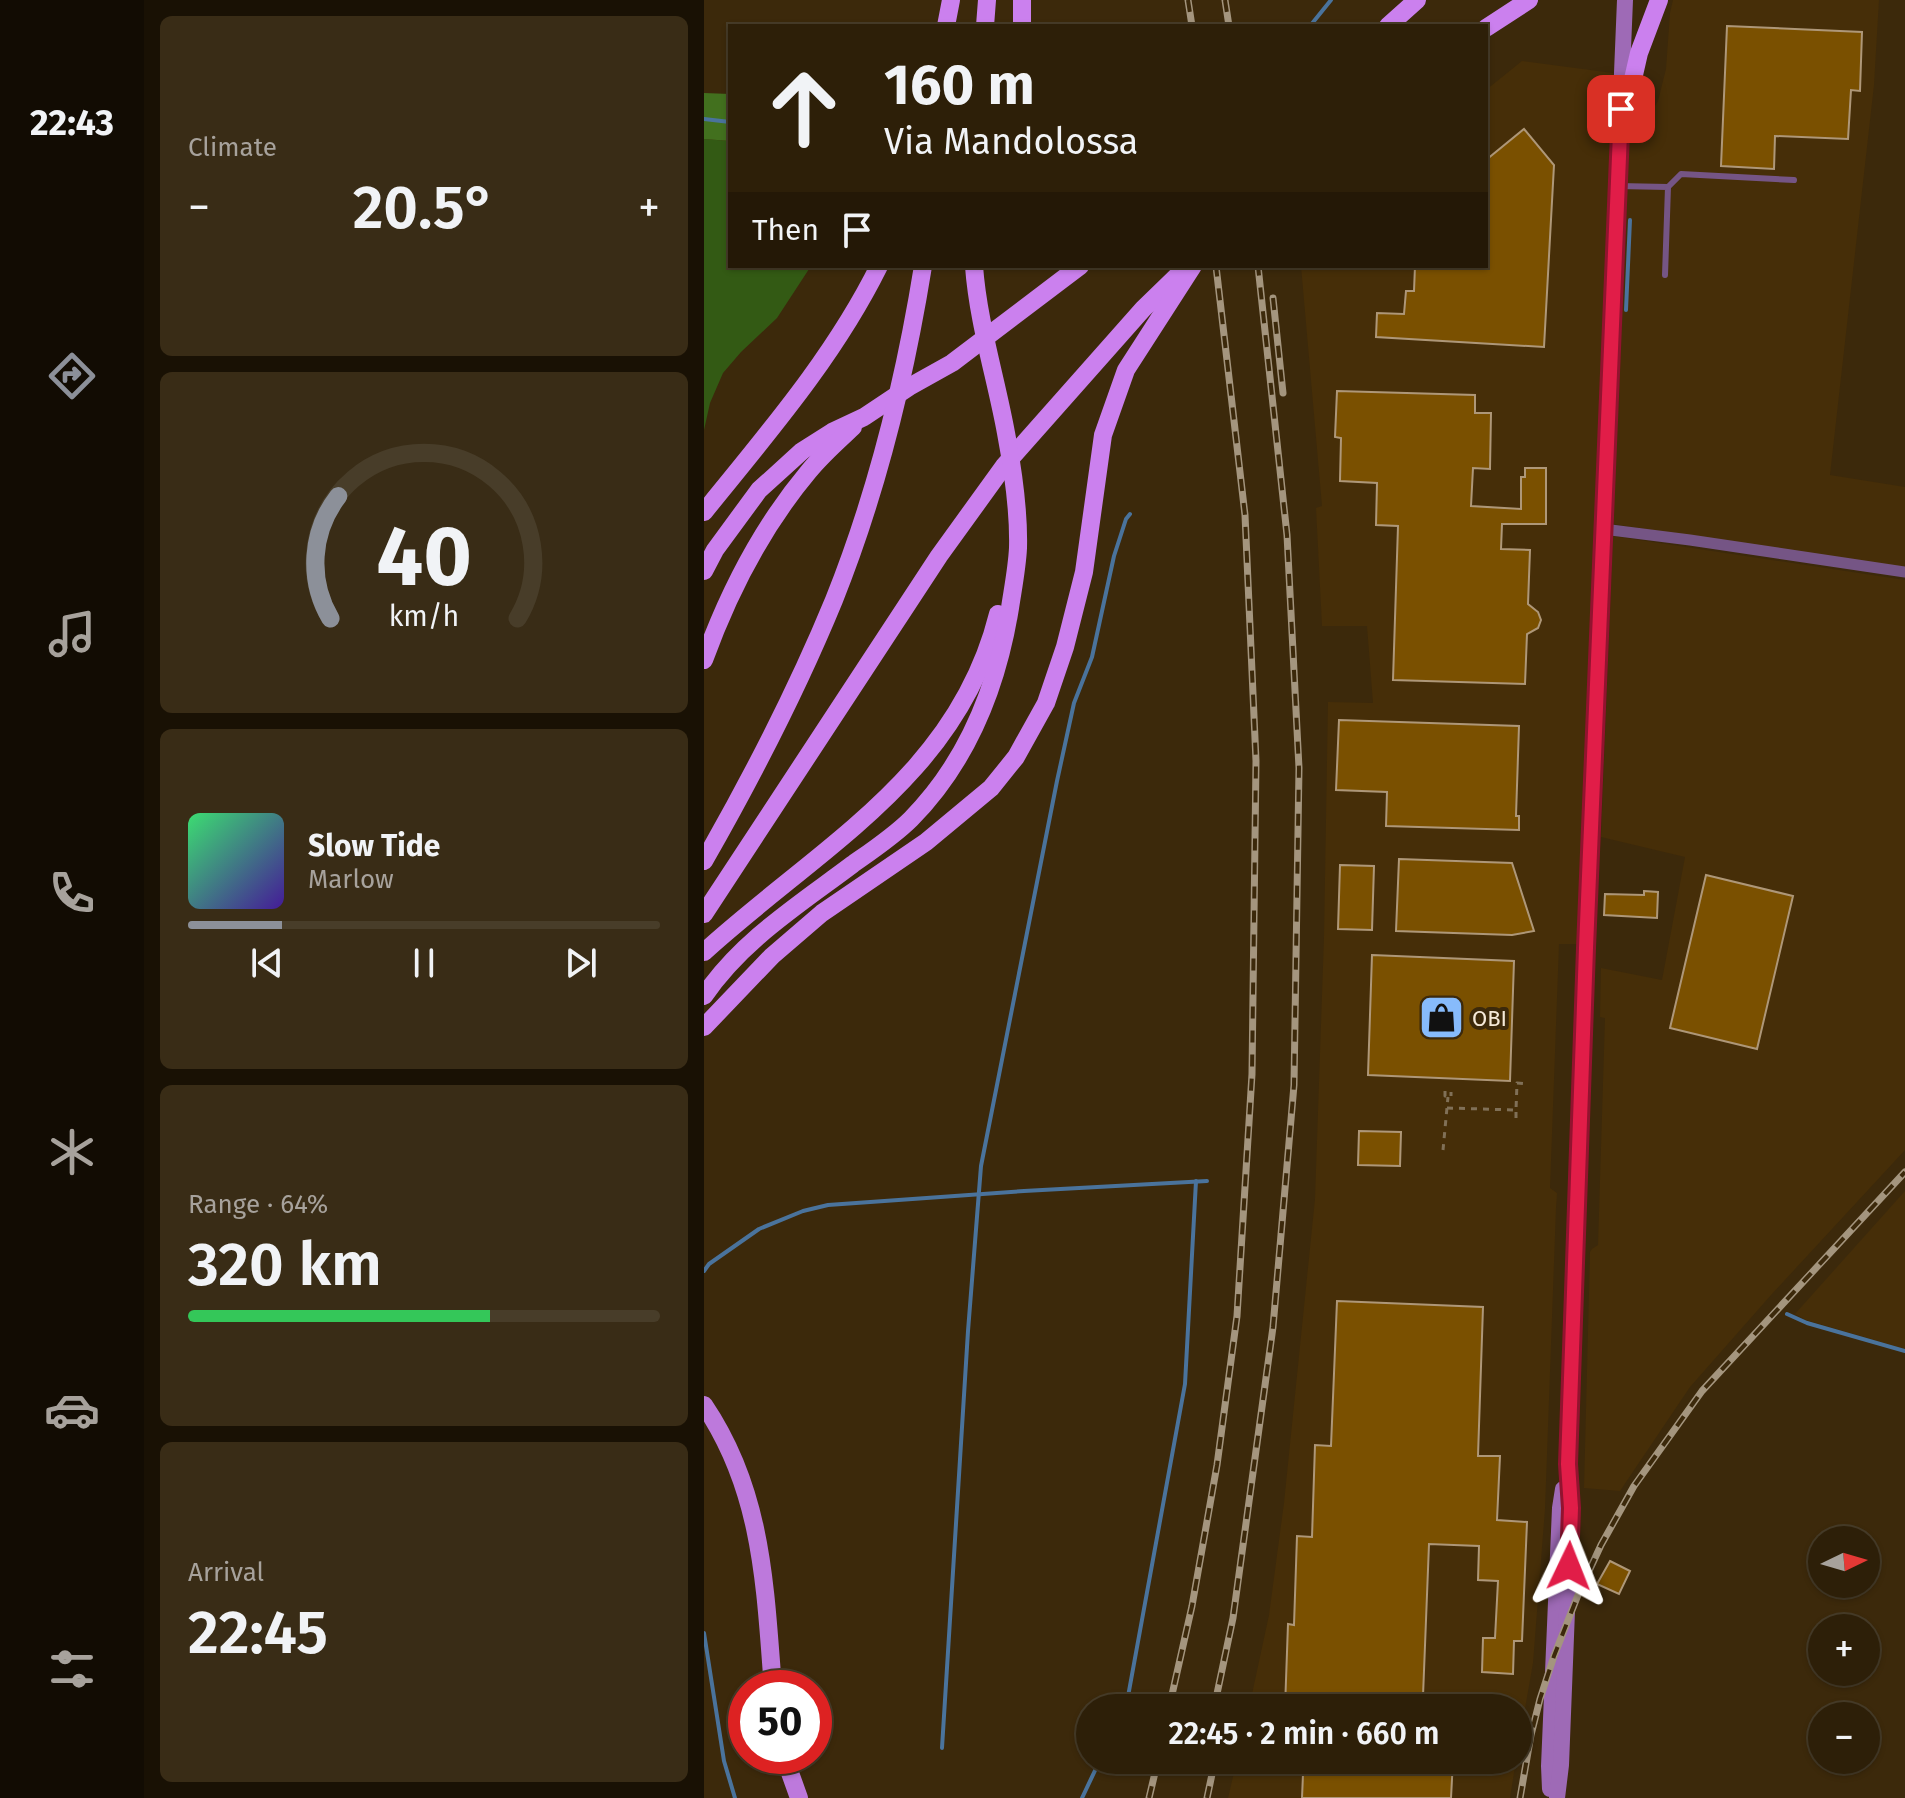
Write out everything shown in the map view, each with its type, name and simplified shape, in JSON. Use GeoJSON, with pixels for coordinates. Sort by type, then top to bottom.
{"type":"FeatureCollection","features":[{"type":"Feature","properties":{"kind":"highway"},"geometry":{"type":"LineString","coordinates":[[949,24],[952,0]]}},
{"type":"Feature","properties":{"kind":"highway"},"geometry":{"type":"LineString","coordinates":[[985,24],[987,0]]}},
{"type":"Feature","properties":{"kind":"highway"},"geometry":{"type":"LineString","coordinates":[[1022,0],[1022,24]]}},
{"type":"Feature","properties":{"kind":"highway"},"geometry":{"type":"LineString","coordinates":[[1387,24],[1407,0]]}},
{"type":"Feature","properties":{"kind":"highway"},"geometry":{"type":"LineString","coordinates":[[1387,24],[1417,0]]}},
{"type":"Feature","properties":{"kind":"highway"},"geometry":{"type":"LineString","coordinates":[[1488,27],[1529,0]]}},
{"type":"Feature","properties":{"kind":"highway"},"geometry":{"type":"LineString","coordinates":[[1620,136],[1639,53],[1659,0]]}},
{"type":"Feature","properties":{"kind":"highway"},"geometry":{"type":"LineString","coordinates":[[704,512],[824,359],[849,323],[878,268]]}},
{"type":"Feature","properties":{"kind":"highway"},"geometry":{"type":"LineString","coordinates":[[704,861],[753,773],[834,599],[859,528],[904,372],[923,268]]}},
{"type":"Feature","properties":{"kind":"highway"},"geometry":{"type":"LineString","coordinates":[[704,996],[731,961],[754,939],[910,820],[929,799],[965,746],[993,685],[1008,620],[1018,549],[1006,431],[974,268]]}},
{"type":"Feature","properties":{"kind":"highway"},"geometry":{"type":"LineString","coordinates":[[704,571],[715,550],[759,490],[802,451],[952,363],[1077,268]]}},
{"type":"Feature","properties":{"kind":"highway"},"geometry":{"type":"LineString","coordinates":[[704,914],[939,556],[1004,466],[1143,309],[1188,268]]}},
{"type":"Feature","properties":{"kind":"highway"},"geometry":{"type":"LineString","coordinates":[[704,1027],[772,956],[822,913],[926,842],[991,788],[1016,757],[1046,703],[1065,647],[1084,572],[1103,435],[1126,370],[1189,268]]}},
{"type":"Feature","properties":{"kind":"highway"},"geometry":{"type":"LineString","coordinates":[[704,660],[724,606],[770,523],[811,469],[864,417]]}},
{"type":"Feature","properties":{"kind":"highway"},"geometry":{"type":"LineString","coordinates":[[704,952],[867,817],[929,752],[960,709],[976,679],[997,619],[1006,580],[1015,497]]}},
{"type":"Feature","properties":{"kind":"main road"},"geometry":{"type":"LineString","coordinates":[[1557,1798],[1561,1765],[1571,1508],[1568,1464],[1625,0]]}},
{"type":"Feature","properties":{"kind":"main road"},"geometry":{"type":"LineString","coordinates":[[704,1405],[730,1450],[753,1516],[765,1587],[772,1670]]}},
{"type":"Feature","properties":{"kind":"main road"},"geometry":{"type":"LineString","coordinates":[[1551,1798],[1549,1766],[1560,1508],[1568,1464]]}},
{"type":"Feature","properties":{"kind":"main road"},"geometry":{"type":"LineString","coordinates":[[790,1774],[799,1798]]}},
{"type":"Feature","properties":{"kind":"street"},"geometry":{"type":"LineString","coordinates":[[1603,529],[1905,572]]}},
{"type":"Feature","properties":{"kind":"lane"},"geometry":{"type":"LineString","coordinates":[[1665,275],[1668,187],[1681,174],[1794,180]]}},
{"type":"Feature","properties":{"kind":"lane"},"geometry":{"type":"LineString","coordinates":[[1618,186],[1668,187]]}},
{"type":"Feature","properties":{"kind":"path"},"geometry":{"type":"LineString","coordinates":[[1516,1118],[1517,1083],[1527,1084]]}},
{"type":"Feature","properties":{"kind":"path"},"geometry":{"type":"LineString","coordinates":[[1443,1150],[1448,1097],[1445,1096],[1448,1092]]}},
{"type":"Feature","properties":{"kind":"path"},"geometry":{"type":"LineString","coordinates":[[1447,1108],[1516,1110]]}},
{"type":"Feature","properties":{"kind":"shaded area"},"geometry":{"type":"Polygon","coordinates":[[[1673,0],[1879,0],[1874,85],[1830,475],[1905,487],[1905,569],[1613,524],[1629,144],[1658,101],[1666,69],[1673,0]]]}},
{"type":"Feature","properties":{"kind":"shaded area"},"geometry":{"type":"Polygon","coordinates":[[[1522,61],[1613,73],[1579,944],[1559,944],[1550,1188],[1557,1193],[1545,1509],[1533,1663],[1528,1694],[1252,1694],[1269,1615],[1284,1503],[1315,1199],[1328,702],[1373,703],[1367,626],[1322,626],[1316,508],[1322,506],[1301,268],[1488,268],[1488,88],[1522,61]]]}},
{"type":"Feature","properties":{"kind":"shaded area"},"geometry":{"type":"Polygon","coordinates":[[[1613,536],[1905,580],[1905,1150],[1690,1387],[1620,1491],[1584,1488],[1590,1252],[1598,1245],[1605,1018],[1600,1017],[1601,968],[1662,980],[1685,857],[1601,837],[1613,536]]]}},
{"type":"Feature","properties":{"kind":"shaded area"},"geometry":{"type":"Polygon","coordinates":[[[1905,1191],[1905,1349],[1795,1314],[1905,1191]]]}},
{"type":"Feature","properties":{"kind":"shaded area"},"geometry":{"type":"Polygon","coordinates":[[[1234,1774],[1514,1774],[1510,1798],[1228,1798],[1234,1774]]]}},
{"type":"Feature","properties":{"kind":"green space"},"geometry":{"type":"Polygon","coordinates":[[[704,93],[728,94],[728,141],[704,139],[704,93]]]}},
{"type":"Feature","properties":{"kind":"green space"},"geometry":{"type":"Polygon","coordinates":[[[704,139],[728,141],[728,268],[810,268],[777,318],[723,373],[710,403],[704,430],[704,139]]]}},
{"type":"Feature","properties":{"kind":"building"},"geometry":{"type":"Polygon","coordinates":[[[1727,26],[1862,32],[1860,91],[1851,90],[1848,139],[1775,136],[1774,169],[1721,166],[1727,26]]]}},
{"type":"Feature","properties":{"kind":"building"},"geometry":{"type":"Polygon","coordinates":[[[1524,129],[1554,165],[1544,347],[1376,337],[1377,313],[1404,314],[1406,291],[1414,291],[1415,268],[1488,268],[1488,158],[1524,129]]]}},
{"type":"Feature","properties":{"kind":"building"},"geometry":{"type":"Polygon","coordinates":[[[1337,391],[1475,395],[1475,413],[1491,413],[1490,469],[1473,468],[1471,506],[1521,509],[1521,477],[1525,477],[1525,468],[1546,468],[1546,524],[1502,524],[1501,549],[1530,550],[1528,604],[1538,612],[1541,620],[1538,628],[1527,634],[1525,684],[1393,680],[1398,526],[1376,525],[1377,483],[1340,481],[1341,438],[1335,437],[1337,391]]]}},
{"type":"Feature","properties":{"kind":"building"},"geometry":{"type":"Polygon","coordinates":[[[1339,720],[1519,726],[1516,816],[1519,816],[1519,830],[1386,826],[1387,792],[1336,790],[1339,720]]]}},
{"type":"Feature","properties":{"kind":"building"},"geometry":{"type":"Polygon","coordinates":[[[1399,859],[1512,863],[1534,931],[1512,935],[1396,931],[1399,859]]]}},
{"type":"Feature","properties":{"kind":"building"},"geometry":{"type":"Polygon","coordinates":[[[1340,865],[1374,866],[1372,930],[1338,929],[1340,865]]]}},
{"type":"Feature","properties":{"kind":"building"},"geometry":{"type":"Polygon","coordinates":[[[1706,875],[1793,896],[1757,1049],[1670,1028],[1706,875]]]}},
{"type":"Feature","properties":{"kind":"building"},"geometry":{"type":"Polygon","coordinates":[[[1644,891],[1658,892],[1657,918],[1604,915],[1605,894],[1644,895],[1644,891]]]}},
{"type":"Feature","properties":{"kind":"building","name":"OBI"},"geometry":{"type":"Polygon","coordinates":[[[1372,955],[1514,961],[1510,1081],[1368,1075],[1372,955]]]}},
{"type":"Feature","properties":{"kind":"building"},"geometry":{"type":"Polygon","coordinates":[[[1359,1131],[1401,1132],[1400,1166],[1358,1165],[1359,1131]]]}},
{"type":"Feature","properties":{"kind":"building"},"geometry":{"type":"Polygon","coordinates":[[[1337,1301],[1483,1307],[1478,1456],[1500,1456],[1497,1520],[1527,1522],[1522,1641],[1514,1641],[1513,1674],[1482,1672],[1483,1638],[1495,1638],[1498,1581],[1478,1580],[1479,1546],[1429,1544],[1423,1694],[1286,1694],[1288,1624],[1294,1625],[1297,1536],[1312,1537],[1315,1445],[1331,1446],[1337,1301]]]}},
{"type":"Feature","properties":{"kind":"building"},"geometry":{"type":"Polygon","coordinates":[[[1610,1561],[1630,1571],[1619,1594],[1597,1584],[1610,1561]]]}},
{"type":"Feature","properties":{"kind":"building"},"geometry":{"type":"Polygon","coordinates":[[[1303,1774],[1452,1774],[1451,1798],[1302,1798],[1303,1774]]]}},
{"type":"Feature","properties":{"kind":"waterway"},"geometry":{"type":"LineString","coordinates":[[1312,24],[1331,0]]}},
{"type":"Feature","properties":{"kind":"waterway"},"geometry":{"type":"LineString","coordinates":[[704,119],[728,122]]}},
{"type":"Feature","properties":{"kind":"waterway"},"geometry":{"type":"LineString","coordinates":[[1626,310],[1630,220]]}},
{"type":"Feature","properties":{"kind":"waterway"},"geometry":{"type":"LineString","coordinates":[[942,1748],[981,1166],[1074,703],[1092,657],[1114,556],[1130,514]]}},
{"type":"Feature","properties":{"kind":"waterway"},"geometry":{"type":"LineString","coordinates":[[1128,1694],[1185,1384],[1196,1181]]}},
{"type":"Feature","properties":{"kind":"waterway"},"geometry":{"type":"LineString","coordinates":[[704,1271],[709,1264],[759,1229],[803,1211],[828,1205],[1207,1181]]}},
{"type":"Feature","properties":{"kind":"waterway"},"geometry":{"type":"LineString","coordinates":[[1787,1314],[1807,1323],[1905,1351]]}},
{"type":"Feature","properties":{"kind":"waterway"},"geometry":{"type":"LineString","coordinates":[[704,1633],[724,1761],[735,1798]]}},
{"type":"Feature","properties":{"kind":"waterway"},"geometry":{"type":"LineString","coordinates":[[1082,1798],[1093,1774]]}},
{"type":"Feature","properties":{"kind":"railway"},"geometry":{"type":"LineString","coordinates":[[1188,0],[1192,24]]}},
{"type":"Feature","properties":{"kind":"railway"},"geometry":{"type":"LineString","coordinates":[[1225,0],[1229,24]]}},
{"type":"Feature","properties":{"kind":"railway"},"geometry":{"type":"LineString","coordinates":[[1172,1694],[1192,1606],[1217,1465],[1237,1316],[1252,1074],[1256,761],[1245,515],[1216,268]]}},
{"type":"Feature","properties":{"kind":"railway"},"geometry":{"type":"LineString","coordinates":[[1217,1694],[1233,1618],[1273,1327],[1294,1085],[1299,768],[1287,535],[1258,268]]}},
{"type":"Feature","properties":{"kind":"railway"},"geometry":{"type":"LineString","coordinates":[[1273,298],[1283,393]]}},
{"type":"Feature","properties":{"kind":"railway"},"geometry":{"type":"LineString","coordinates":[[1520,1798],[1531,1735],[1554,1656],[1601,1545],[1634,1486],[1702,1391],[1905,1172]]}},
{"type":"Feature","properties":{"kind":"railway"},"geometry":{"type":"LineString","coordinates":[[1149,1798],[1155,1774]]}},
{"type":"Feature","properties":{"kind":"railway"},"geometry":{"type":"LineString","coordinates":[[1207,1798],[1212,1774]]}},
{"type":"Feature","properties":{"kind":"place","name":"OBI"},"geometry":{"type":"Point","coordinates":[1441,1018]}},
{"type":"Feature","properties":{"kind":"route"},"geometry":{"type":"LineString","coordinates":[[1569,1566],[1571,1508],[1568,1464],[1586,948],[1621,109]]}}]}
